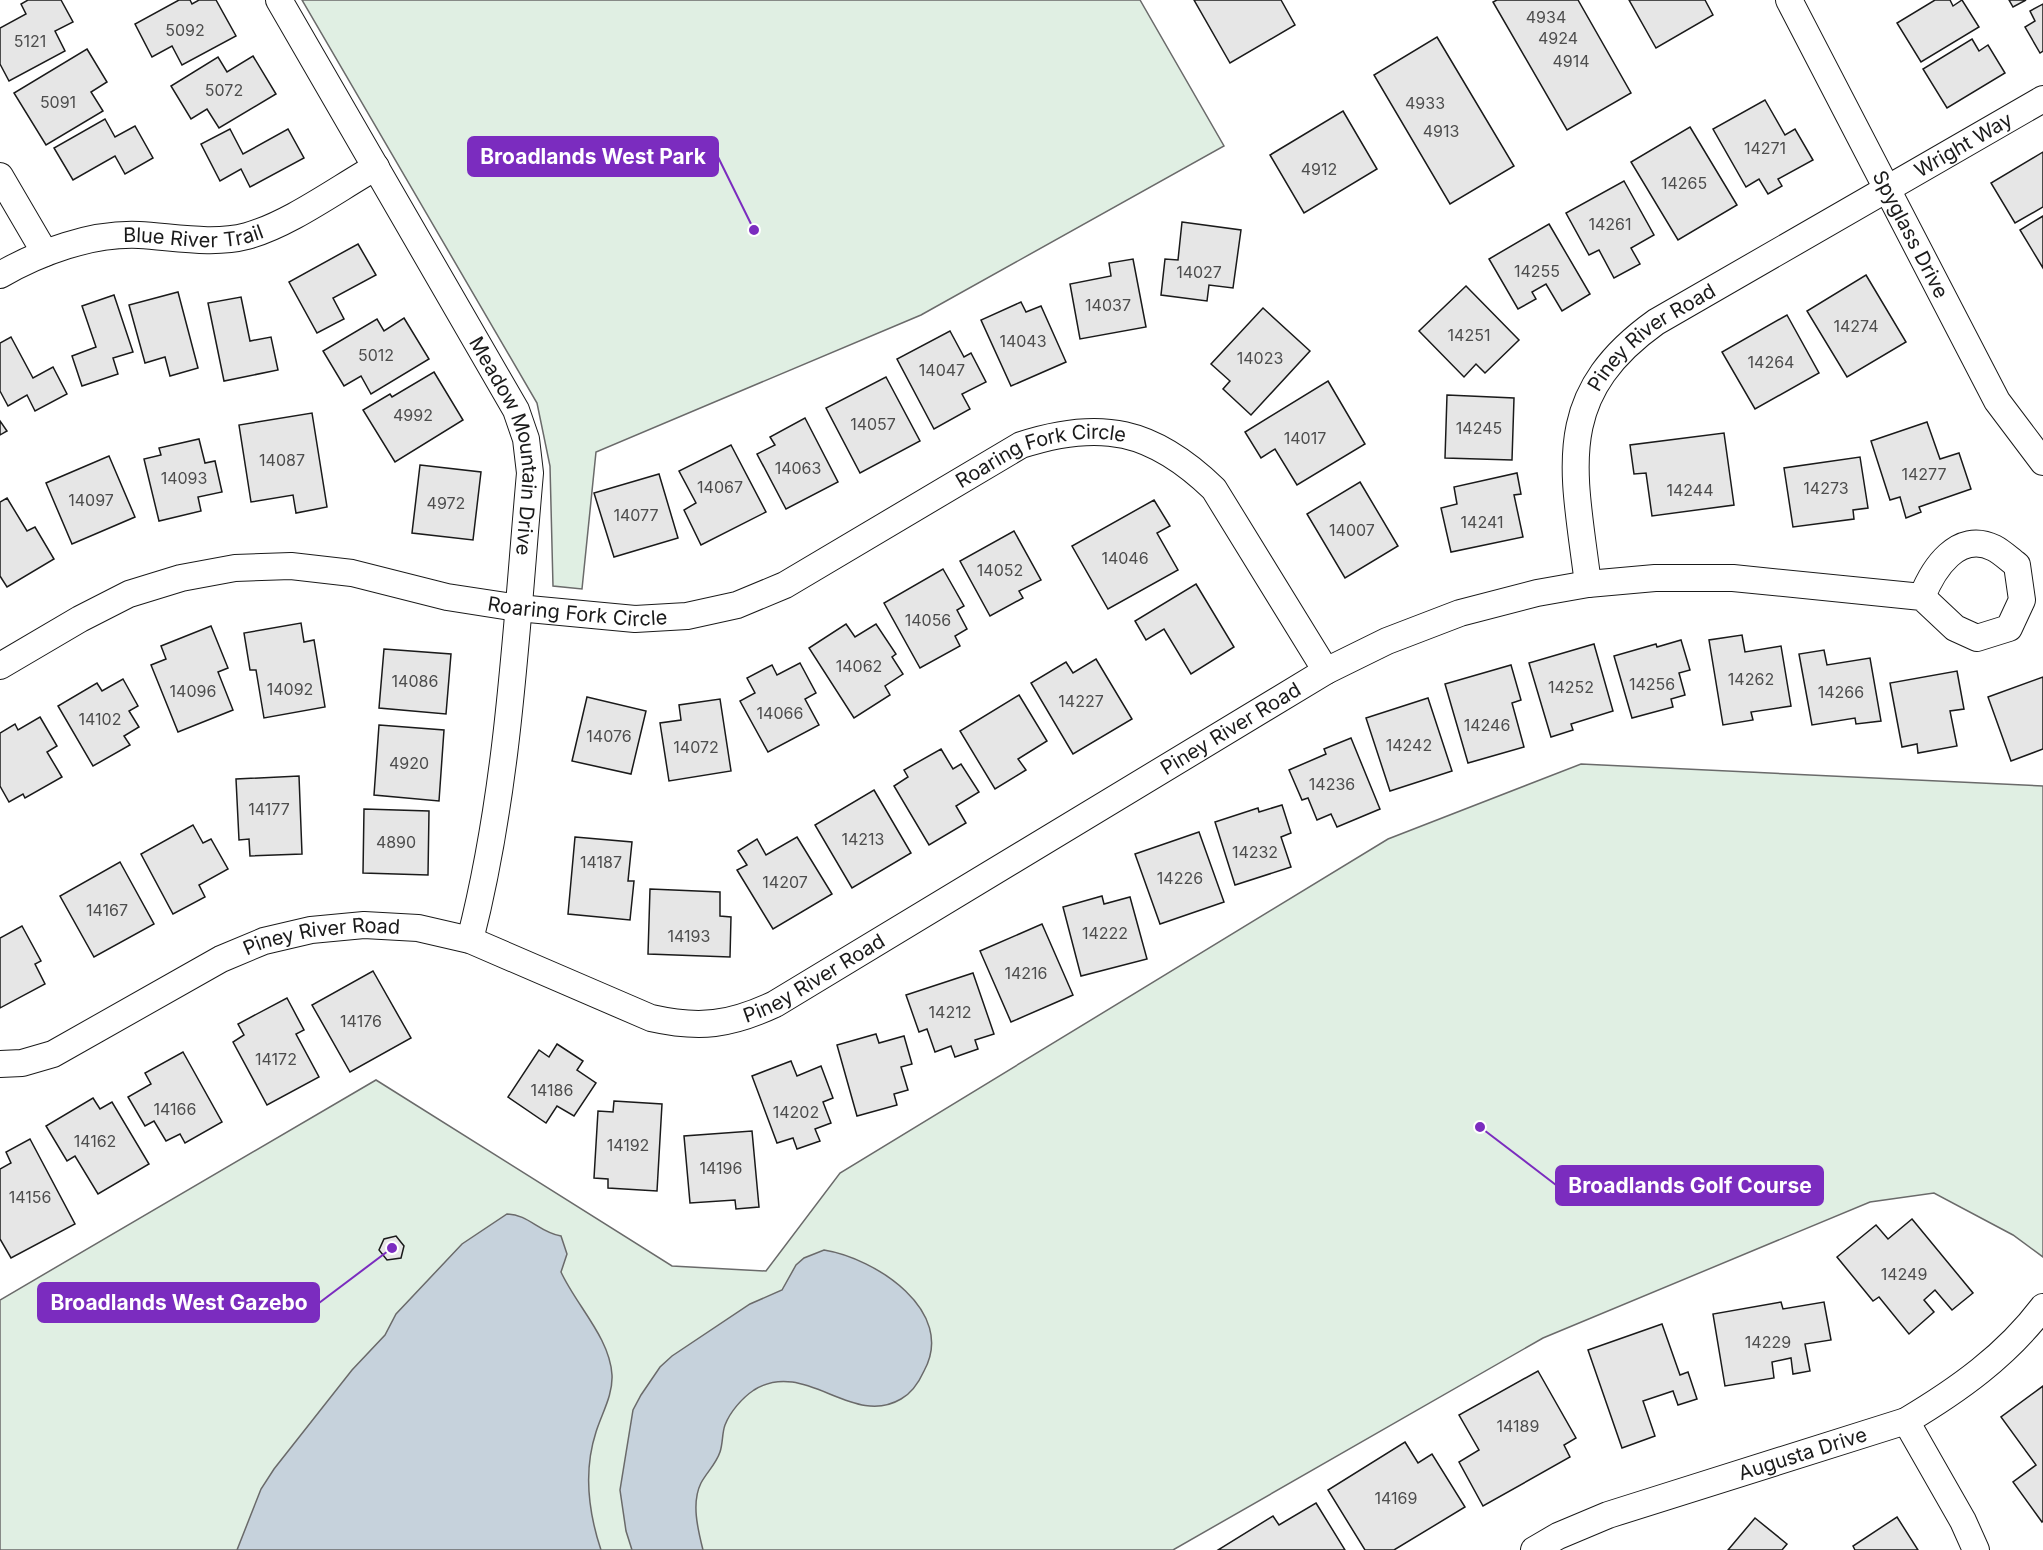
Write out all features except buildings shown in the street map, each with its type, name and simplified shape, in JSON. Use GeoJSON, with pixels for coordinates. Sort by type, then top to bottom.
{"type":"FeatureCollection","features":[{"type":"Feature","properties":{"kind":"street","name":"Meadow Mountain Drive"},"geometry":{"type":"LineString","coordinates":[[279,0],[516,410],[526,439],[530,472],[497,815],[486,878],[470,940]]}},
{"type":"Feature","properties":{"kind":"street","name":"Spyglass Drive"},"geometry":{"type":"LineString","coordinates":[[1789,0],[1885,189],[1997,401],[2043,462]]}},
{"type":"Feature","properties":{"kind":"street","name":"Wright Way"},"geometry":{"type":"LineString","coordinates":[[1885,189],[2043,99]]}},
{"type":"Feature","properties":{"kind":"street","name":"Blue River Trail"},"geometry":{"type":"LineString","coordinates":[[0,275],[45,253],[89,241],[135,235],[218,240],[247,236],[277,224],[376,166]]}},
{"type":"Feature","properties":{"kind":"street"},"geometry":{"type":"LineString","coordinates":[[0,176],[45,253]]}},
{"type":"Feature","properties":{"kind":"street","name":"Piney River Road"},"geometry":{"type":"LineString","coordinates":[[1588,584],[1574,469],[1576,432],[1587,399],[1605,367],[1628,342],[1656,322],[1885,189]]}},
{"type":"Feature","properties":{"kind":"street","name":"Roaring Fork Circle"},"geometry":{"type":"LineString","coordinates":[[0,666],[80,619],[129,594],[181,578],[236,568],[291,566],[352,573],[447,597],[518,609],[635,619],[687,616],[737,605],[785,585],[1021,445],[1057,434],[1138,428],[1163,448],[1190,465],[1214,489],[1326,671]]}},
{"type":"Feature","properties":{"kind":"street","name":"Piney River Road"},"geometry":{"type":"LineString","coordinates":[[0,1064],[22,1063],[53,1054],[220,959],[264,941],[311,930],[364,925],[418,928],[470,940],[510,955],[651,1018],[679,1025],[713,1025],[747,1017],[775,1004],[1326,671],[1387,641],[1460,613],[1537,593],[1588,584],[1655,578],[1733,578],[1922,597]]}},
{"type":"Feature","properties":{"kind":"street","name":"Augusta Drive"},"geometry":{"type":"LineString","coordinates":[[1534,1550],[1558,1536],[1608,1515],[1906,1421],[1950,1395],[1994,1361],[2043,1307]]}},
{"type":"Feature","properties":{"kind":"street"},"geometry":{"type":"LineString","coordinates":[[1906,1421],[1964,1521],[1976,1550]]}},
{"type":"Feature","properties":{"kind":"green space"},"geometry":{"type":"Polygon","coordinates":[[[302,0],[1140,0],[1224,146],[921,315],[596,452],[582,589],[553,586],[550,466],[537,403],[302,0]]]}},
{"type":"Feature","properties":{"kind":"green space"},"geometry":{"type":"Polygon","coordinates":[[[1581,764],[2043,786],[2043,1257],[2013,1235],[1934,1193],[1870,1202],[1543,1338],[1173,1550],[0,1550],[0,1300],[376,1080],[672,1266],[766,1271],[840,1173],[1388,839],[1581,764]]]}},
{"type":"Feature","properties":{"kind":"shaded area"},"geometry":{"type":"Polygon","coordinates":[[[507,1214],[521,1217],[561,1236],[567,1254],[561,1272],[599,1335],[610,1361],[611,1390],[592,1447],[588,1477],[590,1506],[601,1550],[237,1550],[261,1489],[274,1469],[352,1370],[385,1335],[396,1314],[462,1244],[507,1214]]]}},
{"type":"Feature","properties":{"kind":"shaded area"},"geometry":{"type":"Polygon","coordinates":[[[824,1250],[866,1264],[887,1276],[906,1291],[920,1308],[929,1328],[931,1349],[924,1371],[917,1383],[905,1397],[883,1406],[865,1405],[846,1400],[810,1386],[792,1382],[773,1382],[754,1390],[745,1397],[727,1420],[721,1449],[698,1491],[696,1516],[703,1550],[632,1550],[626,1531],[620,1490],[633,1410],[641,1395],[660,1367],[672,1356],[750,1304],[782,1290],[796,1265],[804,1258],[824,1250]]]}},
{"type":"Feature","properties":{"kind":"place","name":"Broadlands West Park"},"geometry":{"type":"Point","coordinates":[754,230]}},
{"type":"Feature","properties":{"kind":"place","name":"Broadlands Golf Course"},"geometry":{"type":"Point","coordinates":[1480,1127]}},
{"type":"Feature","properties":{"kind":"place","name":"Broadlands West Gazebo"},"geometry":{"type":"Point","coordinates":[392,1248]}}]}
